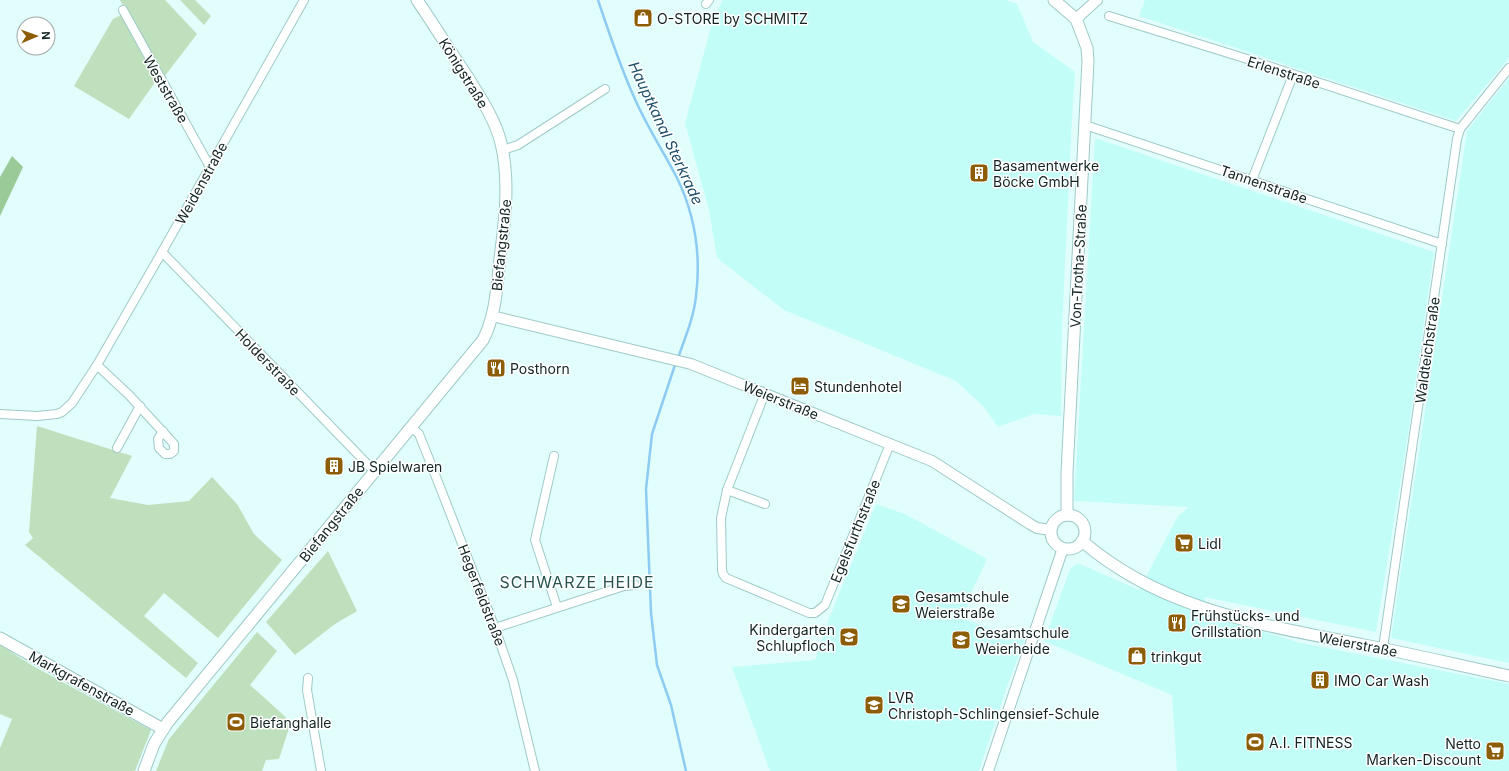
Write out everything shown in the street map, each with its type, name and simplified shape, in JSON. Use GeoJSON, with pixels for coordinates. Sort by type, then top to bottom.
{"type":"FeatureCollection","features":[{"type":"Feature","properties":{"kind":"main road","name":"Königstraße"},"geometry":{"type":"LineString","coordinates":[[417,0],[486,107],[498,132],[503,150]]}},
{"type":"Feature","properties":{"kind":"main road"},"geometry":{"type":"LineString","coordinates":[[1054,0],[1076,19]]}},
{"type":"Feature","properties":{"kind":"main road","name":"Von-Trotha-Straße"},"geometry":{"type":"LineString","coordinates":[[1067,515],[1067,478],[1088,61],[1087,48],[1076,19]]}},
{"type":"Feature","properties":{"kind":"main road","name":"Biefangstraße"},"geometry":{"type":"LineString","coordinates":[[144,771],[154,744],[163,729],[483,340],[489,329],[492,316],[501,247],[506,199],[503,150]]}},
{"type":"Feature","properties":{"kind":"main road"},"geometry":{"type":"LineString","coordinates":[[1067,515],[1076,517],[1083,524],[1084,534],[1082,541],[1073,548],[1063,548],[1054,542],[1050,530],[1056,519],[1067,515]]}},
{"type":"Feature","properties":{"kind":"main road","name":"Weierstraße"},"geometry":{"type":"LineString","coordinates":[[1082,541],[1102,558],[1130,576],[1211,611],[1264,625],[1383,648],[1509,676]]}},
{"type":"Feature","properties":{"kind":"main road","name":"Markgrafenstraße"},"geometry":{"type":"LineString","coordinates":[[0,638],[163,729]]}},
{"type":"Feature","properties":{"kind":"street","name":"Weidenstraße"},"geometry":{"type":"LineString","coordinates":[[0,414],[37,416],[62,412],[72,403],[97,365],[304,0]]}},
{"type":"Feature","properties":{"kind":"street"},"geometry":{"type":"LineString","coordinates":[[1076,19],[1096,0]]}},
{"type":"Feature","properties":{"kind":"street","name":"Weststraße"},"geometry":{"type":"LineString","coordinates":[[123,10],[210,167]]}},
{"type":"Feature","properties":{"kind":"street","name":"Erlenstraße"},"geometry":{"type":"LineString","coordinates":[[1109,16],[1460,129]]}},
{"type":"Feature","properties":{"kind":"street","name":"Waldteichstraße"},"geometry":{"type":"LineString","coordinates":[[1383,648],[1457,139],[1460,129],[1509,68]]}},
{"type":"Feature","properties":{"kind":"street"},"geometry":{"type":"LineString","coordinates":[[1252,180],[1293,75]]}},
{"type":"Feature","properties":{"kind":"street"},"geometry":{"type":"LineString","coordinates":[[503,150],[518,145],[605,89]]}},
{"type":"Feature","properties":{"kind":"street","name":"Tannenstraße"},"geometry":{"type":"LineString","coordinates":[[1085,125],[1442,244]]}},
{"type":"Feature","properties":{"kind":"street","name":"Holderstraße"},"geometry":{"type":"LineString","coordinates":[[162,252],[374,471]]}},
{"type":"Feature","properties":{"kind":"street","name":"Weierstraße"},"geometry":{"type":"LineString","coordinates":[[492,316],[691,364],[932,462],[1030,524],[1037,528],[1050,530]]}},
{"type":"Feature","properties":{"kind":"street"},"geometry":{"type":"LineString","coordinates":[[97,365],[116,381],[163,431]]}},
{"type":"Feature","properties":{"kind":"street"},"geometry":{"type":"LineString","coordinates":[[765,393],[727,490],[765,504]]}},
{"type":"Feature","properties":{"kind":"street"},"geometry":{"type":"LineString","coordinates":[[117,448],[140,406]]}},
{"type":"Feature","properties":{"kind":"street","name":"Hegerfeldstraße"},"geometry":{"type":"LineString","coordinates":[[411,426],[419,434],[495,628],[514,685],[535,771]]}},
{"type":"Feature","properties":{"kind":"street","name":"Egelsfurthstraße"},"geometry":{"type":"LineString","coordinates":[[727,490],[721,518],[721,566],[723,574],[726,578],[809,613],[815,613],[825,605],[890,444]]}},
{"type":"Feature","properties":{"kind":"street"},"geometry":{"type":"LineString","coordinates":[[554,456],[535,540],[557,607]]}},
{"type":"Feature","properties":{"kind":"street"},"geometry":{"type":"LineString","coordinates":[[988,771],[1063,548]]}},
{"type":"Feature","properties":{"kind":"street"},"geometry":{"type":"LineString","coordinates":[[495,628],[624,586],[634,585]]}},
{"type":"Feature","properties":{"kind":"street"},"geometry":{"type":"LineString","coordinates":[[308,678],[307,690],[321,771]]}},
{"type":"Feature","properties":{"kind":"shaded area","name":"Basamentwerke Böcke GmbH"},"geometry":{"type":"Polygon","coordinates":[[[723,0],[1006,0],[1017,4],[1033,42],[1075,72],[1062,329],[1061,416],[1034,414],[998,427],[983,406],[956,381],[784,310],[717,258],[709,210],[685,123],[713,19],[723,0]]]}},
{"type":"Feature","properties":{"kind":"shaded area"},"geometry":{"type":"Polygon","coordinates":[[[1145,0],[1509,0],[1509,58],[1456,121],[1139,16],[1145,0]]]}},
{"type":"Feature","properties":{"kind":"shaded area"},"geometry":{"type":"Polygon","coordinates":[[[1509,78],[1509,663],[1391,638],[1467,131],[1509,78]]]}},
{"type":"Feature","properties":{"kind":"shaded area"},"geometry":{"type":"Polygon","coordinates":[[[1095,138],[1434,252],[1407,441],[1376,632],[1204,597],[1210,615],[1297,642],[1509,684],[1509,771],[1177,771],[1172,695],[1044,641],[1070,569],[1078,563],[1139,590],[1178,516],[1189,507],[1074,501],[1095,138]]]}},
{"type":"Feature","properties":{"kind":"shaded area"},"geometry":{"type":"Polygon","coordinates":[[[876,504],[905,514],[987,559],[972,591],[963,619],[1025,639],[1009,681],[979,771],[770,771],[732,667],[815,660],[828,621],[876,504]]]}},
{"type":"Feature","properties":{"kind":"green space"},"geometry":{"type":"Polygon","coordinates":[[[120,0],[165,0],[197,34],[164,77],[120,0]]]}},
{"type":"Feature","properties":{"kind":"green space"},"geometry":{"type":"Polygon","coordinates":[[[180,0],[195,0],[211,16],[204,25],[180,0]]]}},
{"type":"Feature","properties":{"kind":"green space"},"geometry":{"type":"Polygon","coordinates":[[[121,15],[156,81],[129,119],[74,86],[113,19],[121,15]]]}},
{"type":"Feature","properties":{"kind":"green space"},"geometry":{"type":"Polygon","coordinates":[[[12,156],[23,167],[0,216],[0,177],[12,156]]]}},
{"type":"Feature","properties":{"kind":"green space"},"geometry":{"type":"Polygon","coordinates":[[[37,426],[132,456],[110,498],[148,505],[189,501],[212,477],[237,504],[254,534],[282,560],[218,638],[164,593],[144,616],[198,663],[186,678],[25,545],[33,538],[29,532],[37,426]]]}},
{"type":"Feature","properties":{"kind":"green space"},"geometry":{"type":"Polygon","coordinates":[[[328,551],[357,611],[335,624],[295,655],[266,622],[328,551]]]}},
{"type":"Feature","properties":{"kind":"green space"},"geometry":{"type":"Polygon","coordinates":[[[257,632],[277,651],[250,685],[291,722],[279,759],[266,760],[262,771],[156,771],[169,739],[257,632]]]}},
{"type":"Feature","properties":{"kind":"green space"},"geometry":{"type":"Polygon","coordinates":[[[0,645],[33,666],[151,730],[135,771],[0,771],[0,748],[12,719],[0,714],[0,645]]]}},
{"type":"Feature","properties":{"kind":"waterway","name":"Hauptkanal Sterkrade"},"geometry":{"type":"LineString","coordinates":[[598,0],[629,85],[644,118],[677,178],[692,221],[698,266],[696,296],[691,320],[678,358]]}},
{"type":"Feature","properties":{"kind":"waterway","name":"Hauptkanal Sterkrade"},"geometry":{"type":"LineString","coordinates":[[676,362],[652,434],[646,489],[651,613],[657,665],[671,705],[686,771]]}},
{"type":"Feature","properties":{"kind":"place","name":"O-STORE by SCHMITZ"},"geometry":{"type":"Point","coordinates":[643,18]}},
{"type":"Feature","properties":{"kind":"place","name":"Basamentwerke Böcke GmbH"},"geometry":{"type":"Point","coordinates":[979,173]}},
{"type":"Feature","properties":{"kind":"place","name":"Posthorn"},"geometry":{"type":"Point","coordinates":[496,368]}},
{"type":"Feature","properties":{"kind":"place","name":"Stundenhotel"},"geometry":{"type":"Point","coordinates":[800,386]}},
{"type":"Feature","properties":{"kind":"place","name":"JB Spielwaren"},"geometry":{"type":"Point","coordinates":[334,466]}},
{"type":"Feature","properties":{"kind":"place","name":"Lidl"},"geometry":{"type":"Point","coordinates":[1184,543]}},
{"type":"Feature","properties":{"kind":"place","name":"Gesamtschule Weierstraße"},"geometry":{"type":"Point","coordinates":[901,604]}},
{"type":"Feature","properties":{"kind":"place","name":"Frühstücks- und Grillstation"},"geometry":{"type":"Point","coordinates":[1177,623]}},
{"type":"Feature","properties":{"kind":"place","name":"Kindergarten Schlupfloch"},"geometry":{"type":"Point","coordinates":[849,637]}},
{"type":"Feature","properties":{"kind":"place","name":"Gesamtschule Weierheide"},"geometry":{"type":"Point","coordinates":[961,640]}},
{"type":"Feature","properties":{"kind":"place","name":"trinkgut"},"geometry":{"type":"Point","coordinates":[1137,656]}},
{"type":"Feature","properties":{"kind":"place","name":"IMO Car Wash"},"geometry":{"type":"Point","coordinates":[1320,680]}},
{"type":"Feature","properties":{"kind":"place","name":"LVR Christoph-Schlingensief-Schule"},"geometry":{"type":"Point","coordinates":[874,705]}},
{"type":"Feature","properties":{"kind":"place","name":"Biefanghalle"},"geometry":{"type":"Point","coordinates":[236,722]}},
{"type":"Feature","properties":{"kind":"place","name":"A.I. FITNESS"},"geometry":{"type":"Point","coordinates":[1255,742]}},
{"type":"Feature","properties":{"kind":"place","name":"Netto Marken-Discount"},"geometry":{"type":"Point","coordinates":[1495,751]}},
{"type":"Feature","properties":{"kind":"district","name":"SCHWARZE HEIDE"},"geometry":{"type":"Point","coordinates":[577,582]}}]}
